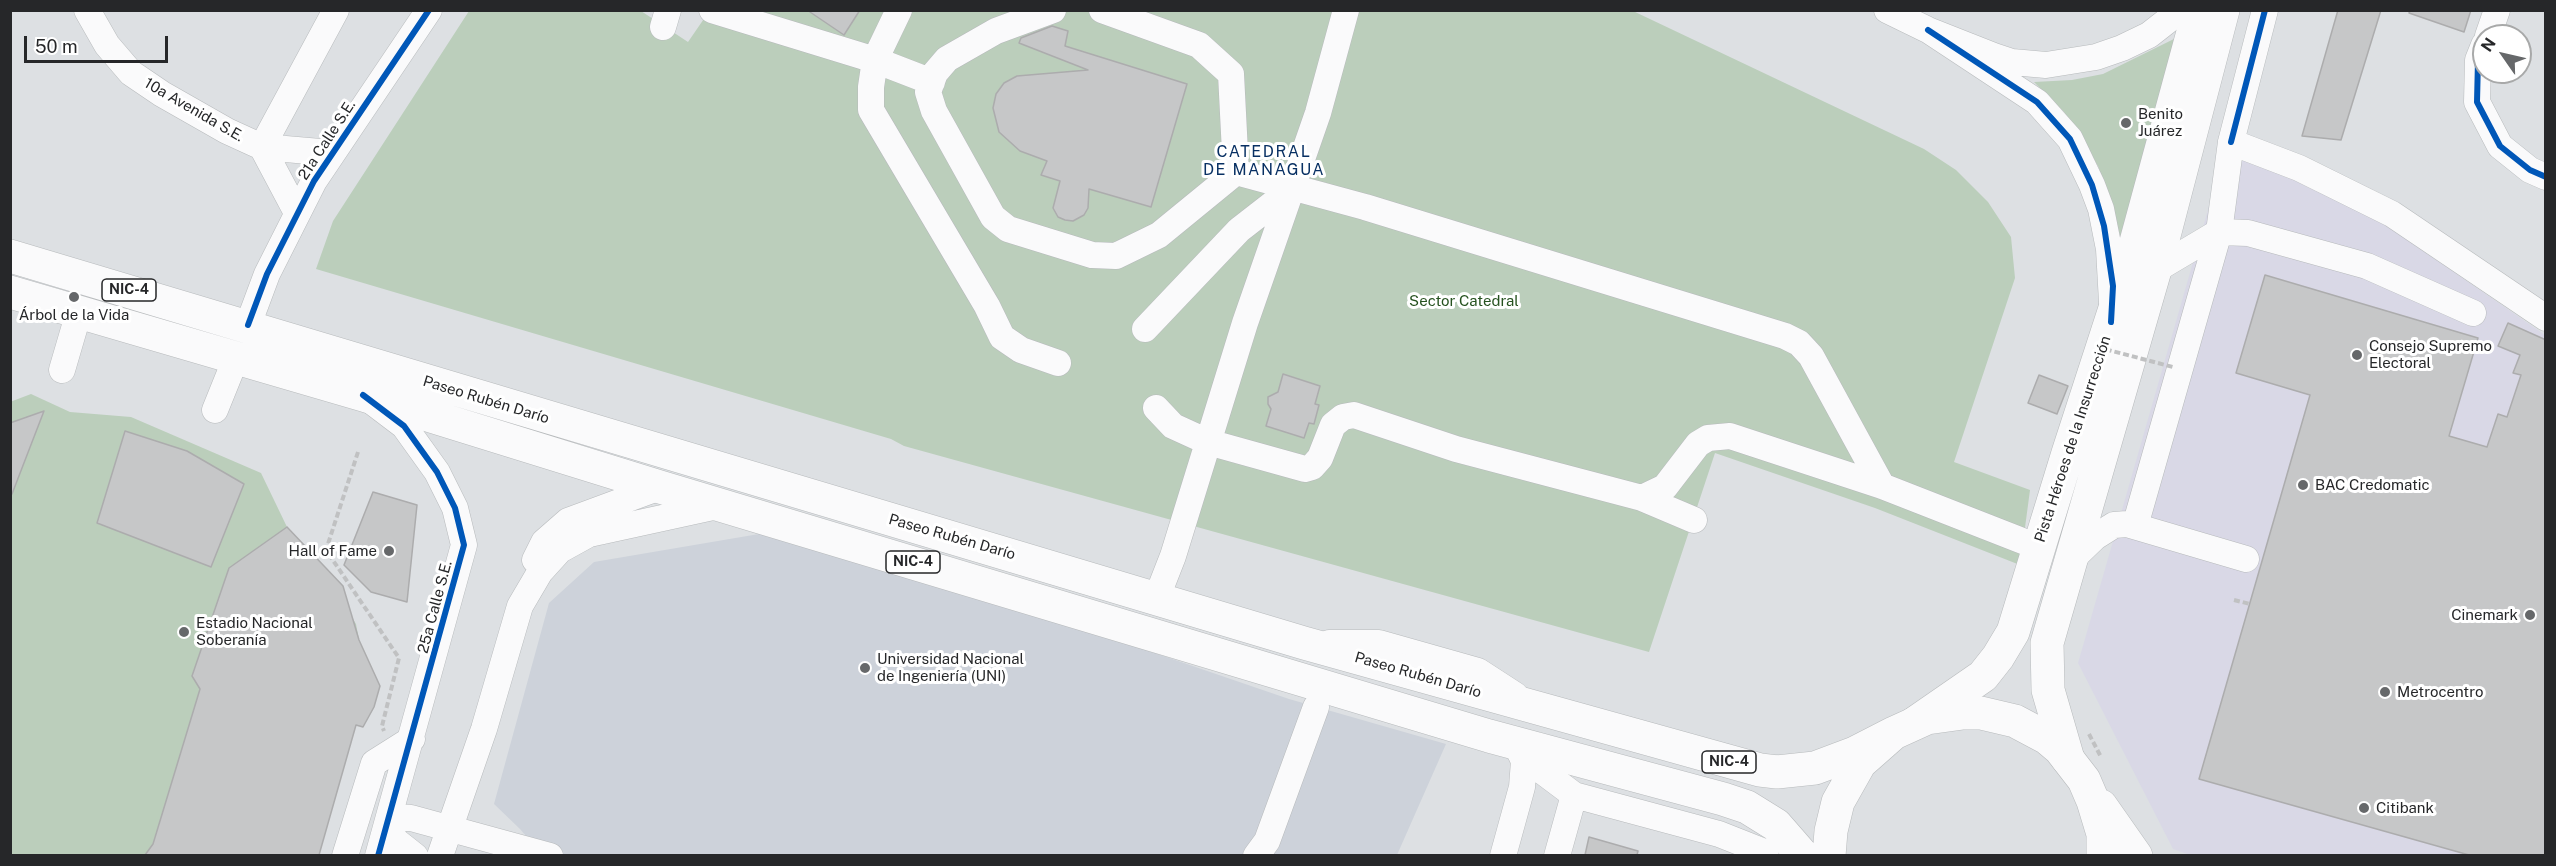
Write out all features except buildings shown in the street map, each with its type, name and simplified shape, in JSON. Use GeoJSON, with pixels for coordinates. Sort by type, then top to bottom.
{"type":"FeatureCollection","features":[{"type":"Feature","properties":{"kind":"main road","name":"Pista Héroes de la Insurrección"},"geometry":{"type":"LineString","coordinates":[[1904,728],[1983,676],[2013,632],[2104,334],[2133,253],[2199,10]]}},
{"type":"Feature","properties":{"kind":"main road","name":"Pista Héroes de la Insurrección"},"geometry":{"type":"LineString","coordinates":[[2085,766],[2050,700],[2046,668],[2047,643],[2155,270],[2223,10]]}},
{"type":"Feature","properties":{"kind":"main road","name":"Paseo Rubén Darío"},"geometry":{"type":"LineString","coordinates":[[10,256],[248,325],[450,390],[1157,597],[1304,643],[1740,765],[1777,772],[1815,768],[1834,762],[1904,728]]}},
{"type":"Feature","properties":{"kind":"main road"},"geometry":{"type":"LineString","coordinates":[[10,275],[22,279],[75,275]]}},
{"type":"Feature","properties":{"kind":"main road","name":"Paseo Rubén Darío"},"geometry":{"type":"LineString","coordinates":[[10,292],[363,395],[660,487],[1489,736],[1696,790],[1761,815],[1776,825],[1803,855]]}},
{"type":"Feature","properties":{"kind":"main road"},"geometry":{"type":"LineString","coordinates":[[83,313],[117,316],[226,343],[240,337],[248,325]]}},
{"type":"Feature","properties":{"kind":"main road"},"geometry":{"type":"LineString","coordinates":[[236,358],[248,325]]}},
{"type":"Feature","properties":{"kind":"main road"},"geometry":{"type":"LineString","coordinates":[[236,358],[243,347],[250,345],[404,388],[423,391],[450,390]]}},
{"type":"Feature","properties":{"kind":"main road","name":"NIC-4"},"geometry":{"type":"LineString","coordinates":[[1829,855],[1834,816],[1844,788],[1860,763],[1904,728],[1935,716],[1963,713],[1998,716],[2039,733],[2085,766],[2136,855]]}},
{"type":"Feature","properties":{"kind":"main road","name":"NIC-4"},"geometry":{"type":"LineString","coordinates":[[2085,766],[2100,825],[2103,855]]}},
{"type":"Feature","properties":{"kind":"street","name":"10a Avenida S.E."},"geometry":{"type":"LineString","coordinates":[[87,10],[107,45],[131,73],[162,94],[227,131],[262,147],[332,153]]}},
{"type":"Feature","properties":{"kind":"street"},"geometry":{"type":"LineString","coordinates":[[262,147],[336,10]]}},
{"type":"Feature","properties":{"kind":"street","name":"21a Calle S.E."},"geometry":{"type":"LineString","coordinates":[[248,325],[267,274],[297,213],[332,153],[429,10]]}},
{"type":"Feature","properties":{"kind":"street"},"geometry":{"type":"LineString","coordinates":[[712,10],[875,60],[932,82]]}},
{"type":"Feature","properties":{"kind":"street"},"geometry":{"type":"LineString","coordinates":[[899,10],[875,60],[870,87],[871,110],[987,306],[1002,337],[1021,350],[1058,363]]}},
{"type":"Feature","properties":{"kind":"street"},"geometry":{"type":"LineString","coordinates":[[1053,10],[996,32],[947,59],[928,92],[934,111],[993,217],[1008,229],[1092,255],[1116,256],[1159,235],[1236,172]]}},
{"type":"Feature","properties":{"kind":"street"},"geometry":{"type":"LineString","coordinates":[[1102,10],[1198,45],[1231,74],[1236,172]]}},
{"type":"Feature","properties":{"kind":"street"},"geometry":{"type":"LineString","coordinates":[[1157,597],[1173,556],[1245,323],[1318,113],[1346,10]]}},
{"type":"Feature","properties":{"kind":"street"},"geometry":{"type":"LineString","coordinates":[[1887,10],[1928,30],[2012,62],[2046,65],[2096,57],[2122,48],[2149,35],[2181,10]]}},
{"type":"Feature","properties":{"kind":"street"},"geometry":{"type":"LineString","coordinates":[[2135,526],[2219,232],[2231,142],[2265,10]]}},
{"type":"Feature","properties":{"kind":"street"},"geometry":{"type":"LineString","coordinates":[[1928,30],[2037,102],[2070,139],[2092,185],[2104,226],[2113,286],[2104,334]]}},
{"type":"Feature","properties":{"kind":"street"},"geometry":{"type":"LineString","coordinates":[[2477,84],[2477,102],[2500,146],[2530,170],[2546,177]]}},
{"type":"Feature","properties":{"kind":"street"},"geometry":{"type":"LineString","coordinates":[[2231,142],[2299,168],[2392,214],[2546,318]]}},
{"type":"Feature","properties":{"kind":"street","name":"10a Avenida S.E."},"geometry":{"type":"LineString","coordinates":[[262,147],[297,213]]}},
{"type":"Feature","properties":{"kind":"street"},"geometry":{"type":"LineString","coordinates":[[1236,172],[1399,218],[1792,339],[1811,356],[1882,486]]}},
{"type":"Feature","properties":{"kind":"street"},"geometry":{"type":"LineString","coordinates":[[1145,329],[1239,230],[1293,188]]}},
{"type":"Feature","properties":{"kind":"street"},"geometry":{"type":"LineString","coordinates":[[2155,270],[2219,232],[2248,233],[2367,266],[2474,313]]}},
{"type":"Feature","properties":{"kind":"street"},"geometry":{"type":"LineString","coordinates":[[62,370],[83,313]]}},
{"type":"Feature","properties":{"kind":"street"},"geometry":{"type":"LineString","coordinates":[[215,410],[236,358]]}},
{"type":"Feature","properties":{"kind":"street","name":"25a Calle S.E."},"geometry":{"type":"LineString","coordinates":[[363,395],[405,426],[438,472],[455,508],[464,545],[402,745],[388,821],[378,855]]}},
{"type":"Feature","properties":{"kind":"street"},"geometry":{"type":"LineString","coordinates":[[1156,408],[1173,426],[1208,442],[1305,469],[1312,467],[1320,458],[1333,424],[1343,417],[1354,415],[1456,449],[1642,498],[1694,520]]}},
{"type":"Feature","properties":{"kind":"street"},"geometry":{"type":"LineString","coordinates":[[1642,498],[1665,487],[1698,444],[1708,438],[1721,435],[1730,436],[1882,486],[2038,547]]}},
{"type":"Feature","properties":{"kind":"street"},"geometry":{"type":"LineString","coordinates":[[440,855],[484,729],[529,571],[544,542],[568,521],[660,487]]}},
{"type":"Feature","properties":{"kind":"street"},"geometry":{"type":"LineString","coordinates":[[520,606],[540,572],[560,550],[589,534],[725,505]]}},
{"type":"Feature","properties":{"kind":"street"},"geometry":{"type":"LineString","coordinates":[[2070,561],[2090,540],[2114,525],[2127,524],[2246,559]]}},
{"type":"Feature","properties":{"kind":"street"},"geometry":{"type":"LineString","coordinates":[[1256,855],[1267,841],[1316,707]]}},
{"type":"Feature","properties":{"kind":"street"},"geometry":{"type":"LineString","coordinates":[[1489,736],[1517,746],[1524,761],[1522,787],[1503,855]]}},
{"type":"Feature","properties":{"kind":"street"},"geometry":{"type":"LineString","coordinates":[[345,855],[374,763],[402,745]]}},
{"type":"Feature","properties":{"kind":"street"},"geometry":{"type":"LineString","coordinates":[[1544,750],[1542,771],[1574,795],[1719,834],[1762,851],[1766,855]]}},
{"type":"Feature","properties":{"kind":"street"},"geometry":{"type":"LineString","coordinates":[[1696,790],[1719,834]]}},
{"type":"Feature","properties":{"kind":"street"},"geometry":{"type":"LineString","coordinates":[[1557,855],[1574,795]]}},
{"type":"Feature","properties":{"kind":"street"},"geometry":{"type":"LineString","coordinates":[[415,855],[396,842],[388,821],[405,817],[550,855]]}},
{"type":"Feature","properties":{"kind":"path"},"geometry":{"type":"LineString","coordinates":[[2104,334],[2173,367]]}},
{"type":"Feature","properties":{"kind":"path"},"geometry":{"type":"LineString","coordinates":[[2146,370],[2150,359]]}},
{"type":"Feature","properties":{"kind":"path"},"geometry":{"type":"LineString","coordinates":[[358,452],[326,550],[399,658],[382,726],[402,745]]}},
{"type":"Feature","properties":{"kind":"path"},"geometry":{"type":"LineString","coordinates":[[2235,600],[2250,604]]}},
{"type":"Feature","properties":{"kind":"path"},"geometry":{"type":"LineString","coordinates":[[2085,766],[2086,728]]}},
{"type":"Feature","properties":{"kind":"shaded area"},"geometry":{"type":"Polygon","coordinates":[[[2226,147],[2377,219],[2545,335],[2545,855],[2193,856],[2173,849],[2078,663],[2226,147]]]}},
{"type":"Feature","properties":{"kind":"shaded area","name":"Universidad Nacional de Ingeniería (UNI)"},"geometry":{"type":"Polygon","coordinates":[[[759,534],[1108,637],[1289,699],[1446,744],[1397,855],[542,855],[494,804],[549,603],[594,562],[759,534]]]}},
{"type":"Feature","properties":{"kind":"green space","name":"Sector Catedral"},"geometry":{"type":"Polygon","coordinates":[[[710,10],[1633,11],[1924,149],[1956,170],[1988,202],[2011,237],[2015,278],[1954,462],[2030,490],[2020,565],[1875,508],[1715,453],[1649,652],[904,446],[891,439],[316,269],[333,221],[469,11],[641,11],[688,42],[710,10]]]}},
{"type":"Feature","properties":{"kind":"green space"},"geometry":{"type":"Polygon","coordinates":[[[2182,35],[2122,244],[2112,205],[2098,166],[2064,112],[2034,82],[2072,80],[2103,74],[2182,35]]]}},
{"type":"Feature","properties":{"kind":"green space","name":"Estadio Nacional Soberanía"},"geometry":{"type":"Polygon","coordinates":[[[31,394],[70,412],[131,417],[261,473],[287,527],[319,562],[356,624],[359,640],[380,686],[374,707],[363,727],[356,725],[319,855],[11,856],[10,402],[31,394]]]}},
{"type":"Feature","properties":{"kind":"cycle path"},"geometry":{"type":"LineString","coordinates":[[248,325],[267,274],[314,181],[429,10]]}},
{"type":"Feature","properties":{"kind":"cycle path"},"geometry":{"type":"LineString","coordinates":[[2231,142],[2265,10]]}},
{"type":"Feature","properties":{"kind":"cycle path"},"geometry":{"type":"LineString","coordinates":[[1928,30],[2037,102],[2070,139],[2092,185],[2104,226],[2113,286],[2111,322]]}},
{"type":"Feature","properties":{"kind":"cycle path"},"geometry":{"type":"LineString","coordinates":[[2477,84],[2477,102],[2500,146],[2530,170],[2546,177]]}},
{"type":"Feature","properties":{"kind":"cycle path"},"geometry":{"type":"LineString","coordinates":[[363,395],[404,426],[437,472],[455,508],[464,545],[378,856]]}},
{"type":"Feature","properties":{"kind":"place","name":"Benito Juárez"},"geometry":{"type":"Point","coordinates":[2126,123]}},
{"type":"Feature","properties":{"kind":"place","name":"Árbol de la Vida"},"geometry":{"type":"Point","coordinates":[74,297]}},
{"type":"Feature","properties":{"kind":"place","name":"Consejo Supremo Electoral"},"geometry":{"type":"Point","coordinates":[2357,355]}},
{"type":"Feature","properties":{"kind":"place","name":"BAC Credomatic"},"geometry":{"type":"Point","coordinates":[2303,485]}},
{"type":"Feature","properties":{"kind":"place","name":"Hall of Fame"},"geometry":{"type":"Point","coordinates":[389,551]}},
{"type":"Feature","properties":{"kind":"place","name":"Cinemark"},"geometry":{"type":"Point","coordinates":[2530,615]}},
{"type":"Feature","properties":{"kind":"place","name":"Estadio Nacional Soberanía"},"geometry":{"type":"Point","coordinates":[184,632]}},
{"type":"Feature","properties":{"kind":"place","name":"Universidad Nacional de Ingeniería (UNI)"},"geometry":{"type":"Point","coordinates":[865,668]}},
{"type":"Feature","properties":{"kind":"place","name":"Metrocentro"},"geometry":{"type":"Point","coordinates":[2385,692]}},
{"type":"Feature","properties":{"kind":"place","name":"Citibank"},"geometry":{"type":"Point","coordinates":[2364,808]}},
{"type":"Feature","properties":{"kind":"district","name":"CATEDRAL DE MANAGUA"},"geometry":{"type":"Point","coordinates":[1264,161]}}]}
